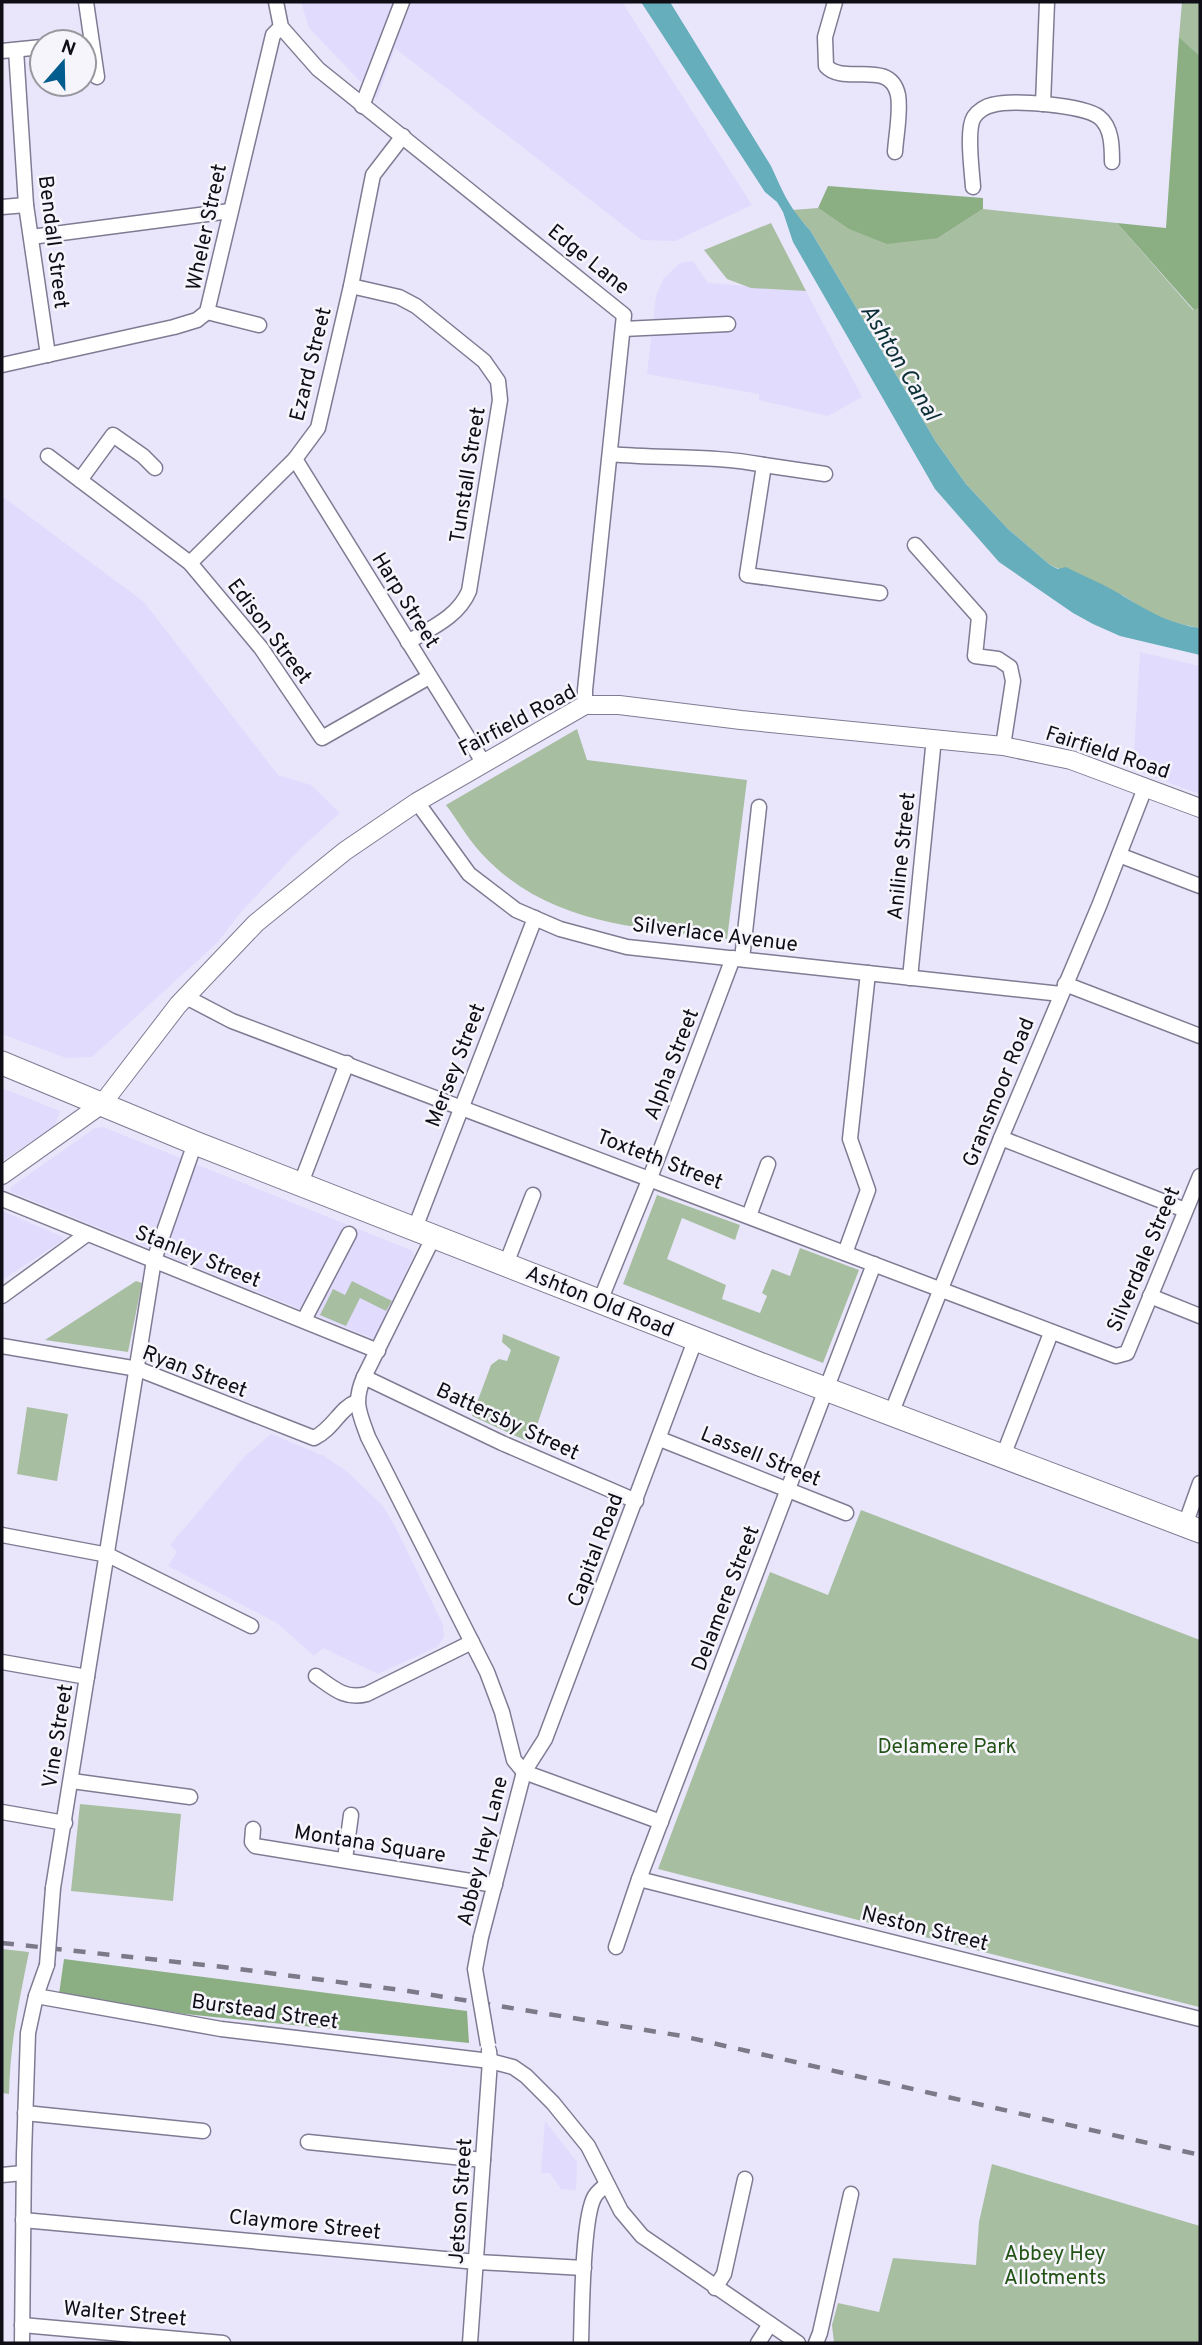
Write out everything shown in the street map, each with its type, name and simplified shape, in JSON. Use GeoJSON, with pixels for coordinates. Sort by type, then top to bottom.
{"type":"FeatureCollection","features":[{"type":"Feature","properties":{"kind":"highway","name":"Ashton Old Road"},"geometry":{"type":"LineString","coordinates":[[2,1063],[195,1143],[827,1390],[1193,1528]]}},
{"type":"Feature","properties":{"kind":"street"},"geometry":{"type":"LineString","coordinates":[[86,2],[87,28]]}},
{"type":"Feature","properties":{"kind":"street","name":"Edge Lane"},"geometry":{"type":"LineString","coordinates":[[276,2],[281,27],[310,61],[362,106],[403,136],[624,315],[585,705]]}},
{"type":"Feature","properties":{"kind":"street"},"geometry":{"type":"LineString","coordinates":[[362,106],[402,2]]}},
{"type":"Feature","properties":{"kind":"street"},"geometry":{"type":"LineString","coordinates":[[835,2],[824,48],[826,66],[835,73],[877,75],[886,78],[894,86],[898,96],[895,152]]}},
{"type":"Feature","properties":{"kind":"street"},"geometry":{"type":"LineString","coordinates":[[1043,104],[1047,2]]}},
{"type":"Feature","properties":{"kind":"street","name":"Wheler Street"},"geometry":{"type":"LineString","coordinates":[[2,365],[174,327],[197,320],[207,312],[273,35],[281,27]]}},
{"type":"Feature","properties":{"kind":"street"},"geometry":{"type":"LineString","coordinates":[[9,51],[28,49]]}},
{"type":"Feature","properties":{"kind":"street","name":"Bendall Street"},"geometry":{"type":"LineString","coordinates":[[9,51],[30,237],[48,355]]}},
{"type":"Feature","properties":{"kind":"street"},"geometry":{"type":"LineString","coordinates":[[973,187],[973,118],[991,105],[1043,104],[1072,107],[1097,116],[1107,128],[1112,141],[1112,162]]}},
{"type":"Feature","properties":{"kind":"street","name":"Ezard Street"},"geometry":{"type":"LineString","coordinates":[[190,563],[295,459],[318,428],[373,175],[403,136]]}},
{"type":"Feature","properties":{"kind":"street"},"geometry":{"type":"LineString","coordinates":[[2,207],[26,205]]}},
{"type":"Feature","properties":{"kind":"street"},"geometry":{"type":"LineString","coordinates":[[30,237],[230,211]]}},
{"type":"Feature","properties":{"kind":"street","name":"Tunstall Street"},"geometry":{"type":"LineString","coordinates":[[351,286],[399,298],[416,306],[484,361],[498,382],[500,400],[469,591],[453,615],[408,642]]}},
{"type":"Feature","properties":{"kind":"street"},"geometry":{"type":"LineString","coordinates":[[207,312],[259,325]]}},
{"type":"Feature","properties":{"kind":"street"},"geometry":{"type":"LineString","coordinates":[[623,329],[728,324]]}},
{"type":"Feature","properties":{"kind":"street"},"geometry":{"type":"LineString","coordinates":[[80,480],[113,435],[155,468]]}},
{"type":"Feature","properties":{"kind":"street"},"geometry":{"type":"LineString","coordinates":[[610,454],[656,458],[725,458],[825,474]]}},
{"type":"Feature","properties":{"kind":"street","name":"Edison Street"},"geometry":{"type":"LineString","coordinates":[[48,456],[190,563],[261,648],[322,738],[429,677]]}},
{"type":"Feature","properties":{"kind":"street","name":"Harp Street"},"geometry":{"type":"LineString","coordinates":[[295,459],[483,762]]}},
{"type":"Feature","properties":{"kind":"street"},"geometry":{"type":"LineString","coordinates":[[764,465],[747,575],[880,593]]}},
{"type":"Feature","properties":{"kind":"street"},"geometry":{"type":"LineString","coordinates":[[915,545],[979,617],[975,656],[998,659],[1010,667],[1013,681],[1003,746]]}},
{"type":"Feature","properties":{"kind":"street","name":"Fairfield Road"},"geometry":{"type":"LineString","coordinates":[[2,1175],[102,1104],[186,997],[256,923],[345,851],[417,802],[585,705],[619,705],[1003,746],[1071,760],[1200,808]]}},
{"type":"Feature","properties":{"kind":"street","name":"Aniline Street"},"geometry":{"type":"LineString","coordinates":[[910,978],[934,738]]}},
{"type":"Feature","properties":{"kind":"street","name":"Gransmoor Road"},"geometry":{"type":"LineString","coordinates":[[891,1414],[1145,788]]}},
{"type":"Feature","properties":{"kind":"street","name":"Silverlace Avenue"},"geometry":{"type":"LineString","coordinates":[[417,802],[469,874],[516,910],[560,929],[627,947],[910,978],[1063,989],[1200,1036]]}},
{"type":"Feature","properties":{"kind":"street","name":"Alpha Street"},"geometry":{"type":"LineString","coordinates":[[600,1301],[738,959],[759,807]]}},
{"type":"Feature","properties":{"kind":"street"},"geometry":{"type":"LineString","coordinates":[[1119,855],[1200,886]]}},
{"type":"Feature","properties":{"kind":"street","name":"Mersey Street"},"geometry":{"type":"LineString","coordinates":[[425,1232],[461,1106],[535,918]]}},
{"type":"Feature","properties":{"kind":"street"},"geometry":{"type":"LineString","coordinates":[[845,1253],[868,1190],[850,1139],[868,973]]}},
{"type":"Feature","properties":{"kind":"street","name":"Toxteth Street"},"geometry":{"type":"LineString","coordinates":[[186,997],[232,1021],[1051,1333],[1122,1356]]}},
{"type":"Feature","properties":{"kind":"street"},"geometry":{"type":"LineString","coordinates":[[301,1183],[347,1063]]}},
{"type":"Feature","properties":{"kind":"street"},"geometry":{"type":"LineString","coordinates":[[1001,1138],[1185,1210]]}},
{"type":"Feature","properties":{"kind":"street","name":"Vine Street"},"geometry":{"type":"LineString","coordinates":[[22,2343],[23,2173],[28,2033],[36,1996],[47,1965],[53,1888],[154,1260],[195,1143]]}},
{"type":"Feature","properties":{"kind":"street"},"geometry":{"type":"LineString","coordinates":[[749,1216],[768,1164]]}},
{"type":"Feature","properties":{"kind":"street","name":"Silverdale Street"},"geometry":{"type":"LineString","coordinates":[[1122,1356],[1127,1353],[1200,1175]]}},
{"type":"Feature","properties":{"kind":"street"},"geometry":{"type":"LineString","coordinates":[[506,1264],[533,1195]]}},
{"type":"Feature","properties":{"kind":"street","name":"Stanley Street"},"geometry":{"type":"LineString","coordinates":[[2,1199],[378,1351]]}},
{"type":"Feature","properties":{"kind":"street"},"geometry":{"type":"LineString","coordinates":[[356,1402],[356,1395],[378,1351],[425,1232]]}},
{"type":"Feature","properties":{"kind":"street"},"geometry":{"type":"LineString","coordinates":[[2,1296],[87,1234]]}},
{"type":"Feature","properties":{"kind":"street"},"geometry":{"type":"LineString","coordinates":[[304,1320],[349,1234]]}},
{"type":"Feature","properties":{"kind":"street","name":"Delamere Street"},"geometry":{"type":"LineString","coordinates":[[616,1947],[639,1879],[874,1264]]}},
{"type":"Feature","properties":{"kind":"street"},"geometry":{"type":"LineString","coordinates":[[1150,1296],[1200,1316]]}},
{"type":"Feature","properties":{"kind":"street"},"geometry":{"type":"LineString","coordinates":[[1003,1456],[1051,1333]]}},
{"type":"Feature","properties":{"kind":"street","name":"Capital Road"},"geometry":{"type":"LineString","coordinates":[[524,1772],[545,1739],[696,1338]]}},
{"type":"Feature","properties":{"kind":"street","name":"Ryan Street"},"geometry":{"type":"LineString","coordinates":[[2,1346],[138,1369],[314,1438],[327,1432],[349,1405],[356,1402]]}},
{"type":"Feature","properties":{"kind":"street","name":"Battersby Street"},"geometry":{"type":"LineString","coordinates":[[364,1377],[512,1447],[636,1501]]}},
{"type":"Feature","properties":{"kind":"street","name":"Abbey Hey Lane"},"geometry":{"type":"LineString","coordinates":[[356,1402],[368,1437],[487,1672],[502,1712],[514,1760],[524,1772],[475,1969],[490,2061]]}},
{"type":"Feature","properties":{"kind":"street","name":"Lassell Street"},"geometry":{"type":"LineString","coordinates":[[660,1438],[846,1513]]}},
{"type":"Feature","properties":{"kind":"street"},"geometry":{"type":"LineString","coordinates":[[1193,1528],[1200,1483]]}},
{"type":"Feature","properties":{"kind":"street"},"geometry":{"type":"LineString","coordinates":[[2,1535],[108,1555],[251,1626]]}},
{"type":"Feature","properties":{"kind":"street"},"geometry":{"type":"LineString","coordinates":[[316,1676],[344,1695],[357,1697],[472,1642]]}},
{"type":"Feature","properties":{"kind":"street"},"geometry":{"type":"LineString","coordinates":[[2,1662],[87,1677]]}},
{"type":"Feature","properties":{"kind":"street"},"geometry":{"type":"LineString","coordinates":[[524,1772],[661,1822]]}},
{"type":"Feature","properties":{"kind":"street"},"geometry":{"type":"LineString","coordinates":[[72,1781],[190,1797]]}},
{"type":"Feature","properties":{"kind":"street"},"geometry":{"type":"LineString","coordinates":[[2,1812],[65,1823]]}},
{"type":"Feature","properties":{"kind":"street"},"geometry":{"type":"LineString","coordinates":[[345,1859],[351,1815]]}},
{"type":"Feature","properties":{"kind":"street","name":"Montana Square"},"geometry":{"type":"LineString","coordinates":[[253,1829],[252,1842],[255,1846],[495,1885]]}},
{"type":"Feature","properties":{"kind":"street","name":"Neston Street"},"geometry":{"type":"LineString","coordinates":[[639,1879],[1200,2019]]}},
{"type":"Feature","properties":{"kind":"street","name":"Burstead Street"},"geometry":{"type":"LineString","coordinates":[[36,1996],[221,2029],[490,2061]]}},
{"type":"Feature","properties":{"kind":"street"},"geometry":{"type":"LineString","coordinates":[[490,2061],[513,2067],[545,2094],[588,2146],[621,2211],[642,2236],[798,2343]]}},
{"type":"Feature","properties":{"kind":"street","name":"Jetson Street"},"geometry":{"type":"LineString","coordinates":[[470,2343],[490,2061]]}},
{"type":"Feature","properties":{"kind":"street"},"geometry":{"type":"LineString","coordinates":[[25,2113],[203,2131]]}},
{"type":"Feature","properties":{"kind":"street"},"geometry":{"type":"LineString","coordinates":[[308,2142],[483,2160]]}},
{"type":"Feature","properties":{"kind":"street"},"geometry":{"type":"LineString","coordinates":[[2,2175],[23,2173]]}},
{"type":"Feature","properties":{"kind":"street"},"geometry":{"type":"LineString","coordinates":[[715,2288],[724,2274],[745,2179]]}},
{"type":"Feature","properties":{"kind":"street"},"geometry":{"type":"LineString","coordinates":[[583,2343],[584,2268],[592,2204],[595,2195],[607,2184]]}},
{"type":"Feature","properties":{"kind":"street"},"geometry":{"type":"LineString","coordinates":[[816,2343],[851,2194]]}},
{"type":"Feature","properties":{"kind":"street","name":"Claymore Street"},"geometry":{"type":"LineString","coordinates":[[23,2220],[477,2262],[584,2268]]}},
{"type":"Feature","properties":{"kind":"street"},"geometry":{"type":"LineString","coordinates":[[758,2343],[770,2324]]}},
{"type":"Feature","properties":{"kind":"street","name":"Walter Street"},"geometry":{"type":"LineString","coordinates":[[22,2325],[223,2343]]}},
{"type":"Feature","properties":{"kind":"shaded area"},"geometry":{"type":"Polygon","coordinates":[[[301,2],[622,2],[752,205],[675,241],[642,240],[395,48],[377,99],[309,28],[301,2]]]}},
{"type":"Feature","properties":{"kind":"shaded area"},"geometry":{"type":"Polygon","coordinates":[[[693,261],[708,283],[806,291],[862,397],[828,416],[759,400],[759,394],[647,374],[656,296],[663,279],[680,263],[693,261]]]}},
{"type":"Feature","properties":{"kind":"shaded area"},"geometry":{"type":"Polygon","coordinates":[[[2,496],[144,602],[278,775],[311,785],[340,813],[301,848],[241,912],[218,942],[92,1057],[66,1058],[2,1034],[2,496]]]}},
{"type":"Feature","properties":{"kind":"shaded area"},"geometry":{"type":"Polygon","coordinates":[[[1140,652],[1200,666],[1200,794],[1133,770],[1140,652]]]}},
{"type":"Feature","properties":{"kind":"shaded area"},"geometry":{"type":"Polygon","coordinates":[[[2,1088],[60,1111],[55,1126],[2,1161],[2,1088]]]}},
{"type":"Feature","properties":{"kind":"shaded area"},"geometry":{"type":"Polygon","coordinates":[[[103,1127],[413,1251],[414,1255],[374,1339],[11,1192],[11,1187],[95,1128],[103,1127]]]}},
{"type":"Feature","properties":{"kind":"shaded area"},"geometry":{"type":"Polygon","coordinates":[[[2,1211],[63,1237],[62,1241],[2,1280],[2,1211]]]}},
{"type":"Feature","properties":{"kind":"shaded area"},"geometry":{"type":"Polygon","coordinates":[[[271,1434],[324,1456],[349,1473],[383,1506],[443,1625],[444,1637],[437,1647],[378,1674],[323,1648],[314,1656],[277,1623],[168,1566],[177,1552],[170,1545],[245,1456],[271,1434]]]}},
{"type":"Feature","properties":{"kind":"shaded area"},"geometry":{"type":"Polygon","coordinates":[[[545,2121],[577,2162],[576,2190],[561,2189],[550,2173],[541,2173],[545,2121]]]}},
{"type":"Feature","properties":{"kind":"green space"},"geometry":{"type":"Polygon","coordinates":[[[1182,2],[1200,2],[1200,56],[1179,37],[1182,2]]]}},
{"type":"Feature","properties":{"kind":"green space"},"geometry":{"type":"Polygon","coordinates":[[[1179,37],[1200,56],[1200,308],[1194,310],[1117,223],[1166,228],[1179,37]]]}},
{"type":"Feature","properties":{"kind":"green space"},"geometry":{"type":"Polygon","coordinates":[[[828,186],[983,198],[983,209],[938,238],[887,244],[847,228],[818,208],[828,186]]]}},
{"type":"Feature","properties":{"kind":"green space"},"geometry":{"type":"Polygon","coordinates":[[[818,208],[847,228],[938,238],[983,209],[1117,223],[1193,310],[1200,308],[1200,628],[1175,623],[1146,611],[1124,596],[1050,565],[1008,529],[966,484],[936,442],[810,230],[792,210],[818,208]]]}},
{"type":"Feature","properties":{"kind":"green space"},"geometry":{"type":"Polygon","coordinates":[[[771,223],[806,291],[751,288],[727,279],[704,250],[771,223]]]}},
{"type":"Feature","properties":{"kind":"green space"},"geometry":{"type":"Polygon","coordinates":[[[577,729],[587,760],[747,780],[727,939],[659,931],[564,909],[534,895],[507,877],[467,836],[446,805],[577,729]]]}},
{"type":"Feature","properties":{"kind":"green space"},"geometry":{"type":"Polygon","coordinates":[[[657,1195],[740,1225],[735,1240],[682,1218],[667,1259],[726,1285],[722,1299],[760,1313],[767,1296],[762,1293],[772,1269],[790,1276],[800,1248],[859,1270],[823,1363],[623,1284],[657,1195]]]}},
{"type":"Feature","properties":{"kind":"green space"},"geometry":{"type":"Polygon","coordinates":[[[136,1281],[142,1283],[128,1352],[45,1340],[136,1281]]]}},
{"type":"Feature","properties":{"kind":"green space"},"geometry":{"type":"Polygon","coordinates":[[[352,1281],[392,1301],[386,1311],[360,1298],[346,1326],[320,1315],[333,1289],[345,1295],[352,1281]]]}},
{"type":"Feature","properties":{"kind":"green space"},"geometry":{"type":"Polygon","coordinates":[[[503,1334],[560,1357],[531,1443],[472,1416],[491,1365],[499,1359],[507,1361],[511,1350],[502,1342],[503,1334]]]}},
{"type":"Feature","properties":{"kind":"green space"},"geometry":{"type":"Polygon","coordinates":[[[27,1407],[68,1414],[57,1481],[17,1474],[27,1407]]]}},
{"type":"Feature","properties":{"kind":"green space","name":"Delamere Park"},"geometry":{"type":"Polygon","coordinates":[[[861,1510],[1200,1640],[1199,2007],[658,1869],[770,1572],[828,1595],[861,1510]]]}},
{"type":"Feature","properties":{"kind":"green space"},"geometry":{"type":"Polygon","coordinates":[[[80,1804],[181,1814],[173,1901],[71,1891],[80,1804]]]}},
{"type":"Feature","properties":{"kind":"green space"},"geometry":{"type":"Polygon","coordinates":[[[2,1949],[29,1952],[13,2040],[9,2094],[2,2093],[2,1949]]]}},
{"type":"Feature","properties":{"kind":"green space"},"geometry":{"type":"Polygon","coordinates":[[[64,1959],[467,2011],[469,2043],[185,2014],[59,1994],[64,1959]]]}},
{"type":"Feature","properties":{"kind":"green space","name":"Abbey Hey Allotments"},"geometry":{"type":"Polygon","coordinates":[[[992,2164],[1200,2226],[1200,2343],[834,2343],[832,2325],[838,2303],[879,2312],[893,2258],[976,2265],[979,2222],[992,2164]]]}},
{"type":"Feature","properties":{"kind":"water"},"geometry":{"type":"Polygon","coordinates":[[[641,2],[670,2],[771,166],[791,207],[810,230],[936,442],[966,484],[1008,529],[1050,565],[1058,569],[1066,567],[1161,617],[1200,628],[1200,655],[1120,636],[1073,613],[999,562],[935,489],[793,242],[777,202],[765,192],[641,2]]]}},
{"type":"Feature","properties":{"kind":"railway"},"geometry":{"type":"LineString","coordinates":[[2,1943],[223,1967],[408,1991],[682,2036],[1200,2155]]}},
{"type":"Feature","properties":{"kind":"water label","name":"Ashton Canal"},"geometry":{"type":"Point","coordinates":[901,362]}}]}
